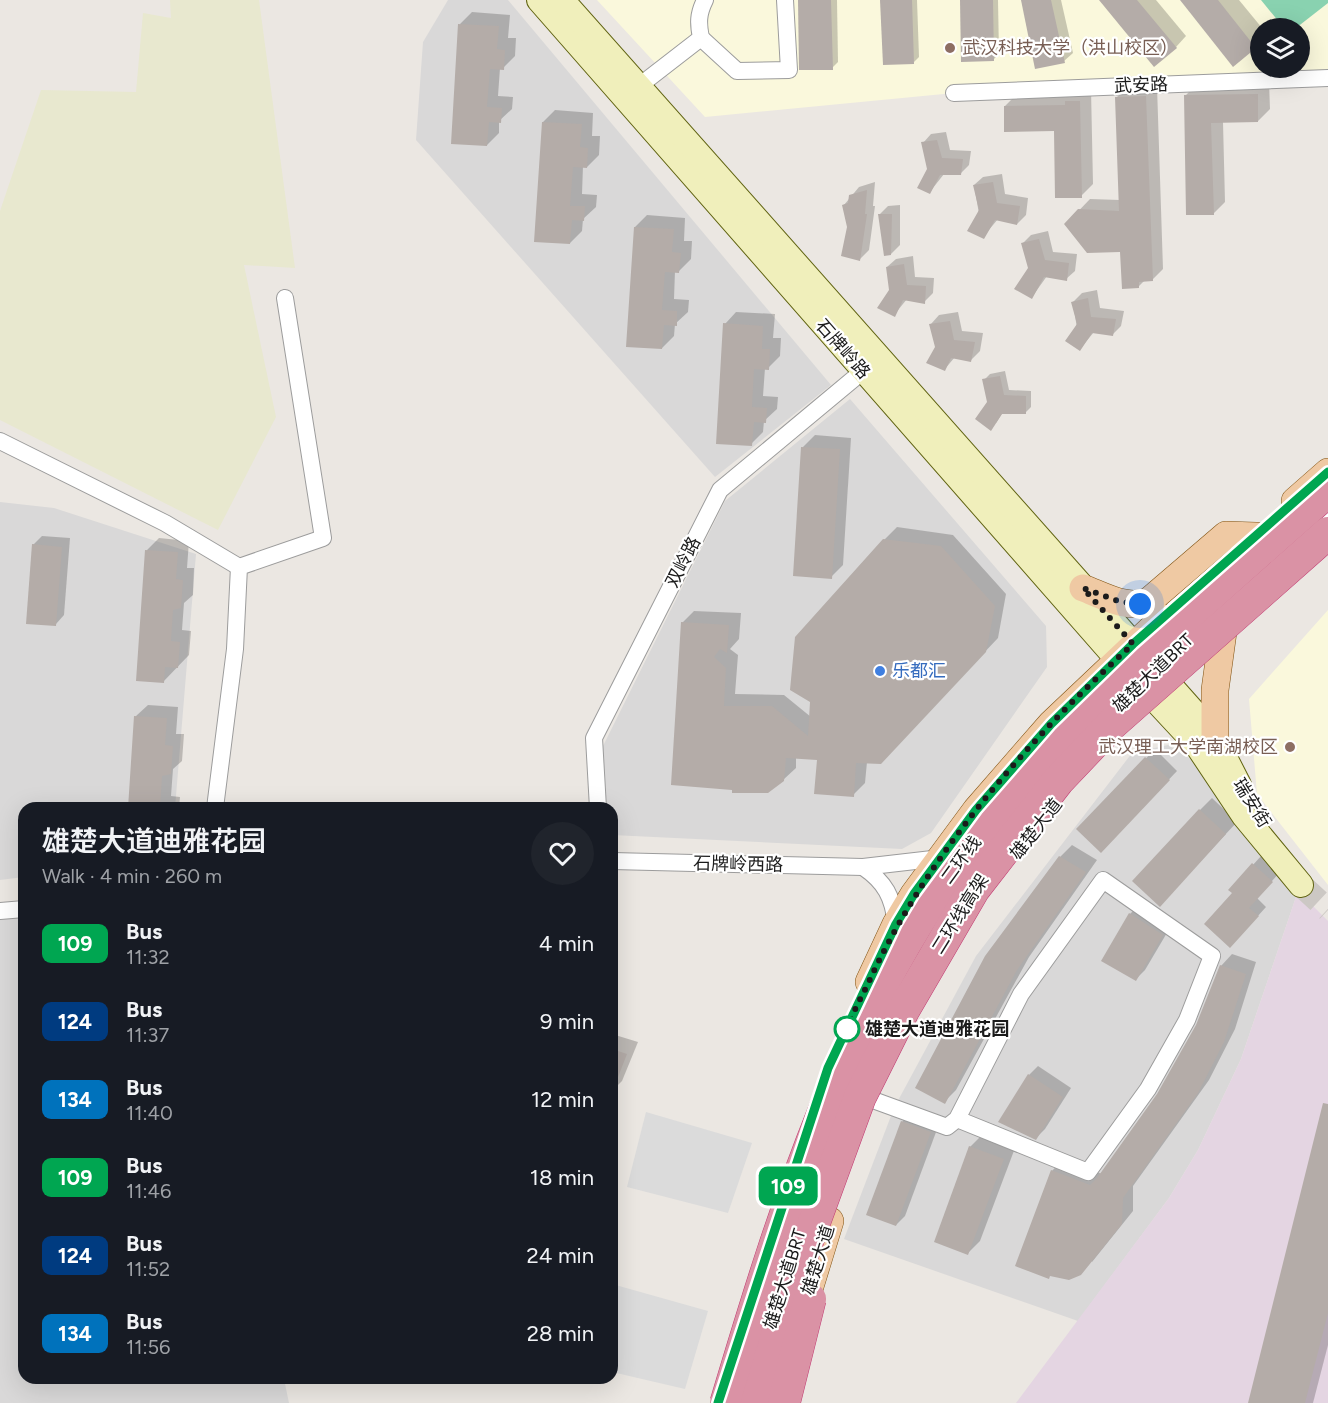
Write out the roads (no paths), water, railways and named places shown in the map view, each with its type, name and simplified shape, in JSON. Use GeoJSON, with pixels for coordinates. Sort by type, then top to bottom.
{"type":"FeatureCollection","features":[{"type":"Feature","properties":{"kind":"highway","name":"二环线"},"geometry":{"type":"LineString","coordinates":[[726,1403],[782,1254],[824,1111],[864,1020],[918,925],[969,847],[1031,772],[1094,704],[1186,615],[1328,491]]}},
{"type":"Feature","properties":{"kind":"highway","name":"二环线高架"},"geometry":{"type":"LineString","coordinates":[[757,1403],[795,1275],[842,1141],[881,1052],[937,949],[974,889],[1058,781],[1151,681],[1319,532]]}},
{"type":"Feature","properties":{"kind":"highway"},"geometry":{"type":"LineString","coordinates":[[784,1403],[816,1274],[849,1167],[885,1072],[914,1014],[954,940],[988,889],[1065,792],[1145,708],[1151,681]]}},
{"type":"Feature","properties":{"kind":"highway"},"geometry":{"type":"LineString","coordinates":[[706,1403],[737,1319],[782,1254]]}},
{"type":"Feature","properties":{"kind":"main road","name":"石牌岭路"},"geometry":{"type":"LineString","coordinates":[[539,0],[631,92],[1083,588],[1125,652]]}},
{"type":"Feature","properties":{"kind":"main road","name":"石牌岭路"},"geometry":{"type":"LineString","coordinates":[[562,0],[631,92],[863,371],[1125,652]]}},
{"type":"Feature","properties":{"kind":"main road"},"geometry":{"type":"LineString","coordinates":[[718,1403],[828,1068],[896,924],[976,810],[1051,724],[1125,652],[1328,472]]}},
{"type":"Feature","properties":{"kind":"main road","name":"雄楚大道"},"geometry":{"type":"LineString","coordinates":[[774,1403],[828,1227],[873,1100],[902,1039],[953,945],[1015,855],[1151,681],[1223,632],[1319,532]]}},
{"type":"Feature","properties":{"kind":"main road"},"geometry":{"type":"LineString","coordinates":[[1083,588],[1121,602],[1140,604],[1149,601],[1226,535],[1256,536]]}},
{"type":"Feature","properties":{"kind":"main road"},"geometry":{"type":"LineString","coordinates":[[1215,738],[1215,690],[1223,632]]}},
{"type":"Feature","properties":{"kind":"main road","name":"瑞安街"},"geometry":{"type":"LineString","coordinates":[[1125,652],[1151,681],[1197,744],[1244,816],[1303,881],[1243,794],[1215,738],[1151,681]]}},
{"type":"Feature","properties":{"kind":"street"},"geometry":{"type":"LineString","coordinates":[[705,0],[699,11],[698,22],[701,38],[737,71],[789,70],[785,0]]}},
{"type":"Feature","properties":{"kind":"street"},"geometry":{"type":"LineString","coordinates":[[631,92],[701,38]]}},
{"type":"Feature","properties":{"kind":"street","name":"武安路"},"geometry":{"type":"LineString","coordinates":[[954,93],[1328,78]]}},
{"type":"Feature","properties":{"kind":"street"},"geometry":{"type":"LineString","coordinates":[[0,441],[165,523],[239,567],[322,538],[285,298]]}},
{"type":"Feature","properties":{"kind":"street","name":"双岭路"},"geometry":{"type":"LineString","coordinates":[[598,802],[594,738],[720,490],[863,371]]}},
{"type":"Feature","properties":{"kind":"street"},"geometry":{"type":"LineString","coordinates":[[216,802],[236,649],[239,567]]}},
{"type":"Feature","properties":{"kind":"street","name":"石牌岭西路"},"geometry":{"type":"LineString","coordinates":[[618,861],[863,867],[941,858]]}},
{"type":"Feature","properties":{"kind":"street"},"geometry":{"type":"LineString","coordinates":[[863,867],[881,879],[894,907],[896,924]]}},
{"type":"Feature","properties":{"kind":"street"},"geometry":{"type":"LineString","coordinates":[[873,1100],[947,1127],[957,1119],[1021,994],[1103,880],[1212,956],[1187,1020],[1148,1089],[1088,1172],[957,1119]]}},
{"type":"Feature","properties":{"kind":"street"},"geometry":{"type":"LineString","coordinates":[[0,911],[18,910]]}},
{"type":"Feature","properties":{"kind":"lane"},"geometry":{"type":"LineString","coordinates":[[1319,532],[1328,512]]}},
{"type":"Feature","properties":{"kind":"lane","name":"雄楚大道BRT"},"geometry":{"type":"LineString","coordinates":[[1058,766],[1151,681]]}},
{"type":"Feature","properties":{"kind":"lane","name":"雄楚大道BRT"},"geometry":{"type":"LineString","coordinates":[[747,1403],[782,1254]]}},
{"type":"Feature","properties":{"kind":"tunnel"},"geometry":{"type":"LineString","coordinates":[[1301,885],[1328,910]]}},
{"type":"Feature","properties":{"kind":"place","name":"武汉科技大学（洪山校区）"},"geometry":{"type":"Point","coordinates":[950,48]}},
{"type":"Feature","properties":{"kind":"place","name":"乐都汇"},"geometry":{"type":"Point","coordinates":[880,671]}},
{"type":"Feature","properties":{"kind":"place","name":"武汉理工大学南湖校区"},"geometry":{"type":"Point","coordinates":[1290,747]}},
{"type":"Feature","properties":{"kind":"place","name":"雄楚大道迪雅花园"},"geometry":{"type":"Point","coordinates":[847,1029]}}]}
